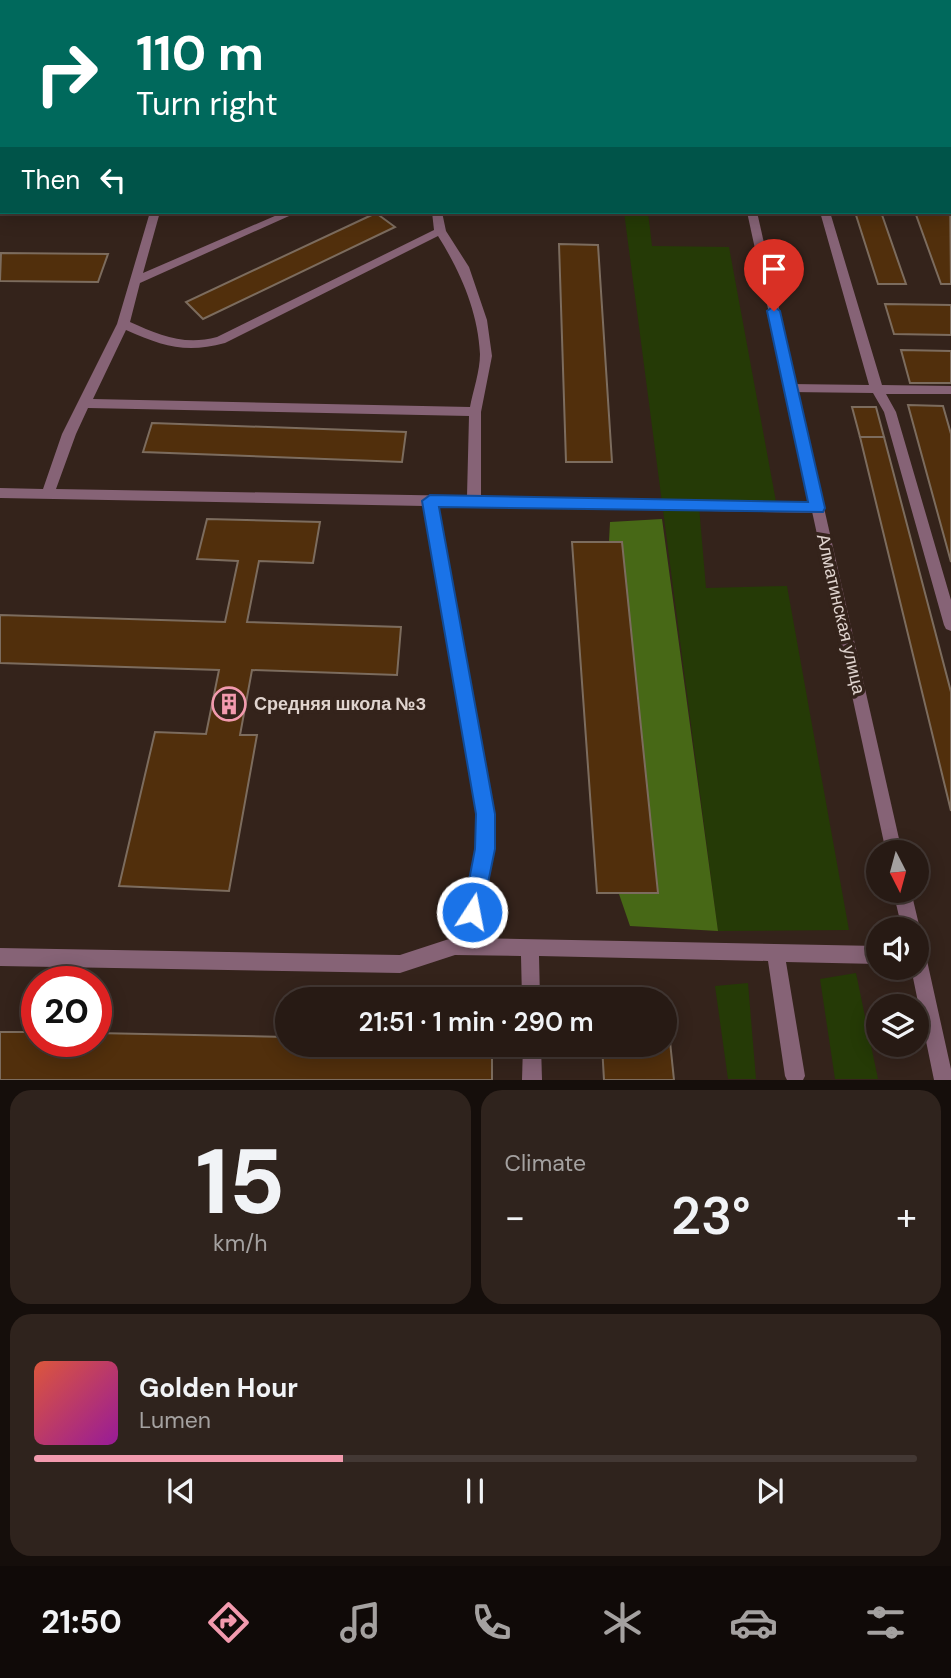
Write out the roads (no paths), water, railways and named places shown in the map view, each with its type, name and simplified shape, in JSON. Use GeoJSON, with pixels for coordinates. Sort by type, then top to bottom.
{"type":"FeatureCollection","features":[{"type":"Feature","properties":{"kind":"street"},"geometry":{"type":"LineString","coordinates":[[47,493],[84,403],[123,324],[154,214]]}},
{"type":"Feature","properties":{"kind":"street"},"geometry":{"type":"LineString","coordinates":[[136,281],[288,214]]}},
{"type":"Feature","properties":{"kind":"street"},"geometry":{"type":"LineString","coordinates":[[437,214],[440,231],[463,267],[481,320],[486,356],[475,412],[474,503]]}},
{"type":"Feature","properties":{"kind":"street","name":"Алматинская улица"},"geometry":{"type":"LineString","coordinates":[[752,214],[891,840]]}},
{"type":"Feature","properties":{"kind":"street"},"geometry":{"type":"LineString","coordinates":[[826,214],[877,389],[890,412],[951,625]]}},
{"type":"Feature","properties":{"kind":"street"},"geometry":{"type":"LineString","coordinates":[[123,324],[176,346],[200,348],[440,231]]}},
{"type":"Feature","properties":{"kind":"street"},"geometry":{"type":"LineString","coordinates":[[790,388],[951,390]]}},
{"type":"Feature","properties":{"kind":"street"},"geometry":{"type":"LineString","coordinates":[[84,403],[475,412]]}},
{"type":"Feature","properties":{"kind":"street"},"geometry":{"type":"LineString","coordinates":[[0,493],[817,508]]}},
{"type":"Feature","properties":{"kind":"street"},"geometry":{"type":"LineString","coordinates":[[430,501],[485,814],[485,849],[472,912],[455,946]]}},
{"type":"Feature","properties":{"kind":"street"},"geometry":{"type":"LineString","coordinates":[[0,957],[400,964],[455,946],[866,954]]}},
{"type":"Feature","properties":{"kind":"street"},"geometry":{"type":"LineString","coordinates":[[530,947],[531,987]]}},
{"type":"Feature","properties":{"kind":"street"},"geometry":{"type":"LineString","coordinates":[[775,952],[795,1076]]}},
{"type":"Feature","properties":{"kind":"street"},"geometry":{"type":"LineString","coordinates":[[922,980],[944,1080]]}},
{"type":"Feature","properties":{"kind":"street"},"geometry":{"type":"LineString","coordinates":[[532,1057],[532,1080]]}},
{"type":"Feature","properties":{"kind":"place","name":"Средняя школа №3"},"geometry":{"type":"Point","coordinates":[229,704]}}]}
